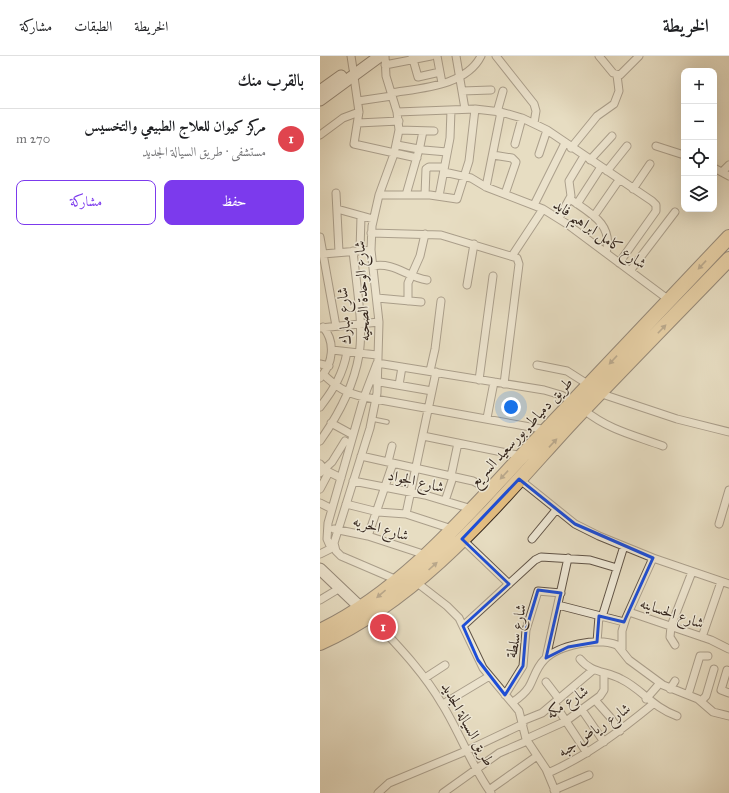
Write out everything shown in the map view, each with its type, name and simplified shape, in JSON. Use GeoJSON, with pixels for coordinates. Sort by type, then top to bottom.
{"type":"FeatureCollection","features":[{"type":"Feature","properties":{"kind":"highway","name":"طريق دمياط, بورسعيد السريع"},"geometry":{"type":"LineString","coordinates":[[594,389],[669,300],[729,237]]}},
{"type":"Feature","properties":{"kind":"highway","name":"طريق دمياط, بورسعيد السريع"},"geometry":{"type":"LineString","coordinates":[[320,643],[365,612],[416,582],[444,546],[519,479],[578,406],[594,389],[729,259]]}},
{"type":"Feature","properties":{"kind":"highway","name":"طريق دمياط, بورسعيد السريع"},"geometry":{"type":"LineString","coordinates":[[460,531],[472,509],[522,456],[547,430],[578,406]]}},
{"type":"Feature","properties":{"kind":"highway","name":"طريق دمياط, بورسعيد السريع"},"geometry":{"type":"LineString","coordinates":[[320,630],[365,612],[397,580],[426,555],[444,546]]}},
{"type":"Feature","properties":{"kind":"main road"},"geometry":{"type":"LineString","coordinates":[[320,100],[353,73],[369,56]]}},
{"type":"Feature","properties":{"kind":"main road"},"geometry":{"type":"LineString","coordinates":[[320,91],[353,73],[383,60]]}},
{"type":"Feature","properties":{"kind":"main road","name":"طريق السيالة الجديد"},"geometry":{"type":"LineString","coordinates":[[321,573],[340,588],[365,612]]}},
{"type":"Feature","properties":{"kind":"street"},"geometry":{"type":"LineString","coordinates":[[351,56],[359,112],[354,144],[417,158]]}},
{"type":"Feature","properties":{"kind":"street","name":"شارع الوحدة الصحيه"},"geometry":{"type":"LineString","coordinates":[[333,548],[372,419],[378,382],[377,355],[379,322],[371,250],[371,233],[379,195],[397,145],[399,130],[397,112],[383,60],[386,56]]}},
{"type":"Feature","properties":{"kind":"street"},"geometry":{"type":"LineString","coordinates":[[383,60],[431,56]]}},
{"type":"Feature","properties":{"kind":"street"},"geometry":{"type":"LineString","coordinates":[[437,56],[442,83]]}},
{"type":"Feature","properties":{"kind":"street"},"geometry":{"type":"LineString","coordinates":[[456,56],[465,109]]}},
{"type":"Feature","properties":{"kind":"street"},"geometry":{"type":"LineString","coordinates":[[358,101],[442,83],[460,76],[471,69],[481,56]]}},
{"type":"Feature","properties":{"kind":"street"},"geometry":{"type":"LineString","coordinates":[[496,56],[534,104],[536,111],[534,123]]}},
{"type":"Feature","properties":{"kind":"street"},"geometry":{"type":"LineString","coordinates":[[534,205],[568,145],[598,116],[614,104],[619,92],[617,75],[599,56]]}},
{"type":"Feature","properties":{"kind":"street"},"geometry":{"type":"LineString","coordinates":[[617,75],[623,74],[639,56]]}},
{"type":"Feature","properties":{"kind":"street"},"geometry":{"type":"LineString","coordinates":[[412,58],[418,77],[440,72]]}},
{"type":"Feature","properties":{"kind":"street"},"geometry":{"type":"LineString","coordinates":[[462,91],[491,90]]}},
{"type":"Feature","properties":{"kind":"street"},"geometry":{"type":"LineString","coordinates":[[486,187],[493,155],[503,91]]}},
{"type":"Feature","properties":{"kind":"street"},"geometry":{"type":"LineString","coordinates":[[397,112],[465,109],[499,112],[522,118],[547,130],[619,180],[654,202],[657,207],[654,214],[619,262]]}},
{"type":"Feature","properties":{"kind":"street"},"geometry":{"type":"LineString","coordinates":[[439,196],[447,152],[451,110]]}},
{"type":"Feature","properties":{"kind":"street"},"geometry":{"type":"LineString","coordinates":[[379,195],[425,195],[458,199],[472,145],[475,110]]}},
{"type":"Feature","properties":{"kind":"street"},"geometry":{"type":"LineString","coordinates":[[320,135],[343,118],[359,112]]}},
{"type":"Feature","properties":{"kind":"street"},"geometry":{"type":"LineString","coordinates":[[515,144],[522,118]]}},
{"type":"Feature","properties":{"kind":"street"},"geometry":{"type":"LineString","coordinates":[[358,123],[399,121]]}},
{"type":"Feature","properties":{"kind":"street"},"geometry":{"type":"LineString","coordinates":[[399,130],[434,131]]}},
{"type":"Feature","properties":{"kind":"street"},"geometry":{"type":"LineString","coordinates":[[538,154],[547,130]]}},
{"type":"Feature","properties":{"kind":"street"},"geometry":{"type":"LineString","coordinates":[[406,195],[419,150],[422,131]]}},
{"type":"Feature","properties":{"kind":"street"},"geometry":{"type":"LineString","coordinates":[[590,160],[612,136]]}},
{"type":"Feature","properties":{"kind":"street"},"geometry":{"type":"LineString","coordinates":[[397,145],[419,150],[447,152]]}},
{"type":"Feature","properties":{"kind":"street"},"geometry":{"type":"LineString","coordinates":[[577,204],[604,169],[627,146]]}},
{"type":"Feature","properties":{"kind":"street"},"geometry":{"type":"LineString","coordinates":[[656,146],[681,154]]}},
{"type":"Feature","properties":{"kind":"street"},"geometry":{"type":"LineString","coordinates":[[493,155],[512,158],[516,162],[505,194]]}},
{"type":"Feature","properties":{"kind":"street"},"geometry":{"type":"LineString","coordinates":[[558,218],[570,199],[570,181],[584,156]]}},
{"type":"Feature","properties":{"kind":"street"},"geometry":{"type":"LineString","coordinates":[[633,189],[650,164]]}},
{"type":"Feature","properties":{"kind":"street"},"geometry":{"type":"LineString","coordinates":[[717,170],[726,174],[729,165]]}},
{"type":"Feature","properties":{"kind":"street"},"geometry":{"type":"LineString","coordinates":[[425,195],[426,169],[429,167],[444,170]]}},
{"type":"Feature","properties":{"kind":"street","name":"شارع كامل ابراهيم فايد"},"geometry":{"type":"LineString","coordinates":[[444,170],[474,179],[486,187],[543,209],[619,262],[669,300]]}},
{"type":"Feature","properties":{"kind":"street"},"geometry":{"type":"LineString","coordinates":[[594,216],[619,180]]}},
{"type":"Feature","properties":{"kind":"street"},"geometry":{"type":"LineString","coordinates":[[336,193],[339,252]]}},
{"type":"Feature","properties":{"kind":"street"},"geometry":{"type":"LineString","coordinates":[[570,199],[594,216],[606,229],[608,241],[606,253]]}},
{"type":"Feature","properties":{"kind":"street"},"geometry":{"type":"LineString","coordinates":[[337,209],[373,219]]}},
{"type":"Feature","properties":{"kind":"street"},"geometry":{"type":"LineString","coordinates":[[512,256],[543,209]]}},
{"type":"Feature","properties":{"kind":"street"},"geometry":{"type":"LineString","coordinates":[[630,271],[675,212]]}},
{"type":"Feature","properties":{"kind":"street","name":"شارع مبارك"},"geometry":{"type":"LineString","coordinates":[[320,441],[347,393],[360,354],[356,251],[361,216]]}},
{"type":"Feature","properties":{"kind":"street"},"geometry":{"type":"LineString","coordinates":[[371,233],[425,234],[450,237],[517,258],[519,264],[504,384]]}},
{"type":"Feature","properties":{"kind":"street"},"geometry":{"type":"LineString","coordinates":[[408,301],[408,283],[420,256],[425,234]]}},
{"type":"Feature","properties":{"kind":"street"},"geometry":{"type":"LineString","coordinates":[[320,237],[336,326]]}},
{"type":"Feature","properties":{"kind":"street"},"geometry":{"type":"LineString","coordinates":[[634,243],[645,252]]}},
{"type":"Feature","properties":{"kind":"street"},"geometry":{"type":"LineString","coordinates":[[467,285],[474,244]]}},
{"type":"Feature","properties":{"kind":"street"},"geometry":{"type":"LineString","coordinates":[[323,254],[371,250]]}},
{"type":"Feature","properties":{"kind":"street"},"geometry":{"type":"LineString","coordinates":[[373,266],[390,266],[411,276],[427,280]]}},
{"type":"Feature","properties":{"kind":"street"},"geometry":{"type":"LineString","coordinates":[[479,380],[493,276]]}},
{"type":"Feature","properties":{"kind":"street"},"geometry":{"type":"LineString","coordinates":[[377,298],[421,302]]}},
{"type":"Feature","properties":{"kind":"street"},"geometry":{"type":"LineString","coordinates":[[406,514],[432,391],[441,301]]}},
{"type":"Feature","properties":{"kind":"street"},"geometry":{"type":"LineString","coordinates":[[322,327],[379,322]]}},
{"type":"Feature","properties":{"kind":"street"},"geometry":{"type":"LineString","coordinates":[[322,327],[331,340],[332,350],[329,366],[322,376],[336,387],[347,393],[364,398],[487,418],[547,430]]}},
{"type":"Feature","properties":{"kind":"street"},"geometry":{"type":"LineString","coordinates":[[332,350],[377,355]]}},
{"type":"Feature","properties":{"kind":"street"},"geometry":{"type":"LineString","coordinates":[[320,407],[336,387],[343,369],[347,352]]}},
{"type":"Feature","properties":{"kind":"street"},"geometry":{"type":"LineString","coordinates":[[397,580],[340,556],[327,539],[332,509],[353,435],[369,380],[377,363],[544,390],[561,395],[609,427],[663,446]]}},
{"type":"Feature","properties":{"kind":"street"},"geometry":{"type":"LineString","coordinates":[[320,364],[329,366]]}},
{"type":"Feature","properties":{"kind":"street"},"geometry":{"type":"LineString","coordinates":[[537,365],[566,371],[594,389],[677,419],[729,431]]}},
{"type":"Feature","properties":{"kind":"street"},"geometry":{"type":"LineString","coordinates":[[399,385],[402,367]]}},
{"type":"Feature","properties":{"kind":"street"},"geometry":{"type":"LineString","coordinates":[[369,380],[432,391]]}},
{"type":"Feature","properties":{"kind":"street"},"geometry":{"type":"LineString","coordinates":[[487,418],[494,382]]}},
{"type":"Feature","properties":{"kind":"street"},"geometry":{"type":"LineString","coordinates":[[331,423],[353,435]]}},
{"type":"Feature","properties":{"kind":"street"},"geometry":{"type":"LineString","coordinates":[[423,436],[522,456]]}},
{"type":"Feature","properties":{"kind":"street"},"geometry":{"type":"LineString","coordinates":[[320,489],[324,470],[332,462],[346,441]]}},
{"type":"Feature","properties":{"kind":"street"},"geometry":{"type":"LineString","coordinates":[[445,500],[452,476],[458,443]]}},
{"type":"Feature","properties":{"kind":"street"},"geometry":{"type":"LineString","coordinates":[[368,536],[386,487],[392,446]]}},
{"type":"Feature","properties":{"kind":"street"},"geometry":{"type":"LineString","coordinates":[[361,456],[473,481],[490,490]]}},
{"type":"Feature","properties":{"kind":"street"},"geometry":{"type":"LineString","coordinates":[[324,470],[341,478]]}},
{"type":"Feature","properties":{"kind":"street"},"geometry":{"type":"LineString","coordinates":[[519,479],[556,510],[587,530],[653,558],[729,584]]}},
{"type":"Feature","properties":{"kind":"street","name":"شارع الجواد"},"geometry":{"type":"LineString","coordinates":[[353,481],[445,500],[472,509]]}},
{"type":"Feature","properties":{"kind":"street"},"geometry":{"type":"LineString","coordinates":[[719,524],[729,490]]}},
{"type":"Feature","properties":{"kind":"street"},"geometry":{"type":"LineString","coordinates":[[320,503],[332,509]]}},
{"type":"Feature","properties":{"kind":"street"},"geometry":{"type":"LineString","coordinates":[[346,504],[378,512],[406,514],[460,531],[509,584]]}},
{"type":"Feature","properties":{"kind":"street"},"geometry":{"type":"LineString","coordinates":[[532,539],[556,510]]}},
{"type":"Feature","properties":{"kind":"street","name":"شارع الحريه"},"geometry":{"type":"LineString","coordinates":[[328,528],[368,536],[426,555]]}},
{"type":"Feature","properties":{"kind":"street"},"geometry":{"type":"LineString","coordinates":[[596,642],[601,616],[624,546]]}},
{"type":"Feature","properties":{"kind":"street"},"geometry":{"type":"LineString","coordinates":[[320,554],[333,548]]}},
{"type":"Feature","properties":{"kind":"street"},"geometry":{"type":"LineString","coordinates":[[463,626],[538,558],[544,556],[590,560],[617,568]]}},
{"type":"Feature","properties":{"kind":"street"},"geometry":{"type":"LineString","coordinates":[[513,702],[528,689],[535,673],[546,658],[568,558]]}},
{"type":"Feature","properties":{"kind":"street"},"geometry":{"type":"LineString","coordinates":[[622,649],[624,622],[653,558]]}},
{"type":"Feature","properties":{"kind":"street"},"geometry":{"type":"LineString","coordinates":[[675,645],[670,637],[671,626],[692,572]]}},
{"type":"Feature","properties":{"kind":"street"},"geometry":{"type":"LineString","coordinates":[[416,582],[447,606],[463,626],[478,660],[488,677],[513,702],[519,711],[527,740],[548,773],[555,792],[589,775]]}},
{"type":"Feature","properties":{"kind":"street"},"geometry":{"type":"LineString","coordinates":[[702,637],[720,582]]}},
{"type":"Feature","properties":{"kind":"street"},"geometry":{"type":"LineString","coordinates":[[320,600],[340,588]]}},
{"type":"Feature","properties":{"kind":"street","name":"شارع سلطة"},"geometry":{"type":"LineString","coordinates":[[505,695],[523,666],[526,630],[537,592],[540,590],[561,593]]}},
{"type":"Feature","properties":{"kind":"street"},"geometry":{"type":"LineString","coordinates":[[558,605],[624,622]]}},
{"type":"Feature","properties":{"kind":"street","name":"طريق السيالة الجديد"},"geometry":{"type":"LineString","coordinates":[[365,612],[408,657],[425,678],[442,704],[466,752],[488,791]]}},
{"type":"Feature","properties":{"kind":"street","name":"شارع الحساينه"},"geometry":{"type":"LineString","coordinates":[[629,612],[702,637],[729,648]]}},
{"type":"Feature","properties":{"kind":"street"},"geometry":{"type":"LineString","coordinates":[[546,658],[568,647],[596,642],[615,644],[622,649],[627,659],[660,683],[670,689],[701,701],[713,712],[729,716]]}},
{"type":"Feature","properties":{"kind":"street"},"geometry":{"type":"LineString","coordinates":[[688,695],[700,656],[708,656]]}},
{"type":"Feature","properties":{"kind":"street"},"geometry":{"type":"LineString","coordinates":[[580,660],[588,668],[621,679],[653,704],[677,716]]}},
{"type":"Feature","properties":{"kind":"street"},"geometry":{"type":"LineString","coordinates":[[425,678],[445,665]]}},
{"type":"Feature","properties":{"kind":"street"},"geometry":{"type":"LineString","coordinates":[[378,793],[389,783],[466,752],[539,715],[593,670]]}},
{"type":"Feature","properties":{"kind":"street"},"geometry":{"type":"LineString","coordinates":[[701,701],[706,696],[714,670]]}},
{"type":"Feature","properties":{"kind":"street"},"geometry":{"type":"LineString","coordinates":[[721,689],[727,670]]}},
{"type":"Feature","properties":{"kind":"street","name":"شارع مكه"},"geometry":{"type":"LineString","coordinates":[[443,793],[502,751],[566,721],[582,710],[603,692],[604,673]]}},
{"type":"Feature","properties":{"kind":"street"},"geometry":{"type":"LineString","coordinates":[[442,704],[488,677]]}},
{"type":"Feature","properties":{"kind":"street"},"geometry":{"type":"LineString","coordinates":[[670,689],[675,681]]}},
{"type":"Feature","properties":{"kind":"street"},"geometry":{"type":"LineString","coordinates":[[546,682],[566,721],[587,753]]}},
{"type":"Feature","properties":{"kind":"street"},"geometry":{"type":"LineString","coordinates":[[646,699],[660,683]]}},
{"type":"Feature","properties":{"kind":"street"},"geometry":{"type":"LineString","coordinates":[[709,686],[729,693]]}},
{"type":"Feature","properties":{"kind":"street"},"geometry":{"type":"LineString","coordinates":[[595,700],[620,731]]}},
{"type":"Feature","properties":{"kind":"street","name":"شارع رياض جبه"},"geometry":{"type":"LineString","coordinates":[[548,773],[587,753],[604,742],[653,704]]}},
{"type":"Feature","properties":{"kind":"street"},"geometry":{"type":"LineString","coordinates":[[582,710],[604,742]]}},
{"type":"Feature","properties":{"kind":"street"},"geometry":{"type":"LineString","coordinates":[[488,791],[537,756]]}},
{"type":"Feature","properties":{"kind":"lane"},"geometry":{"type":"LineString","coordinates":[[372,419],[387,422]]}},
{"type":"Feature","properties":{"kind":"highlighted area"},"geometry":{"type":"Polygon","coordinates":[[[519,479],[575,524],[653,558],[624,622],[599,616],[597,642],[568,647],[546,658],[561,593],[538,590],[526,630],[523,666],[505,695],[478,660],[463,626],[509,584],[462,539],[519,479]]]}},
{"type":"Feature","properties":{"kind":"place","name":"مركز كيوان للعلاج الطبيعي والتخسيس"},"geometry":{"type":"Point","coordinates":[383,627]}}]}
